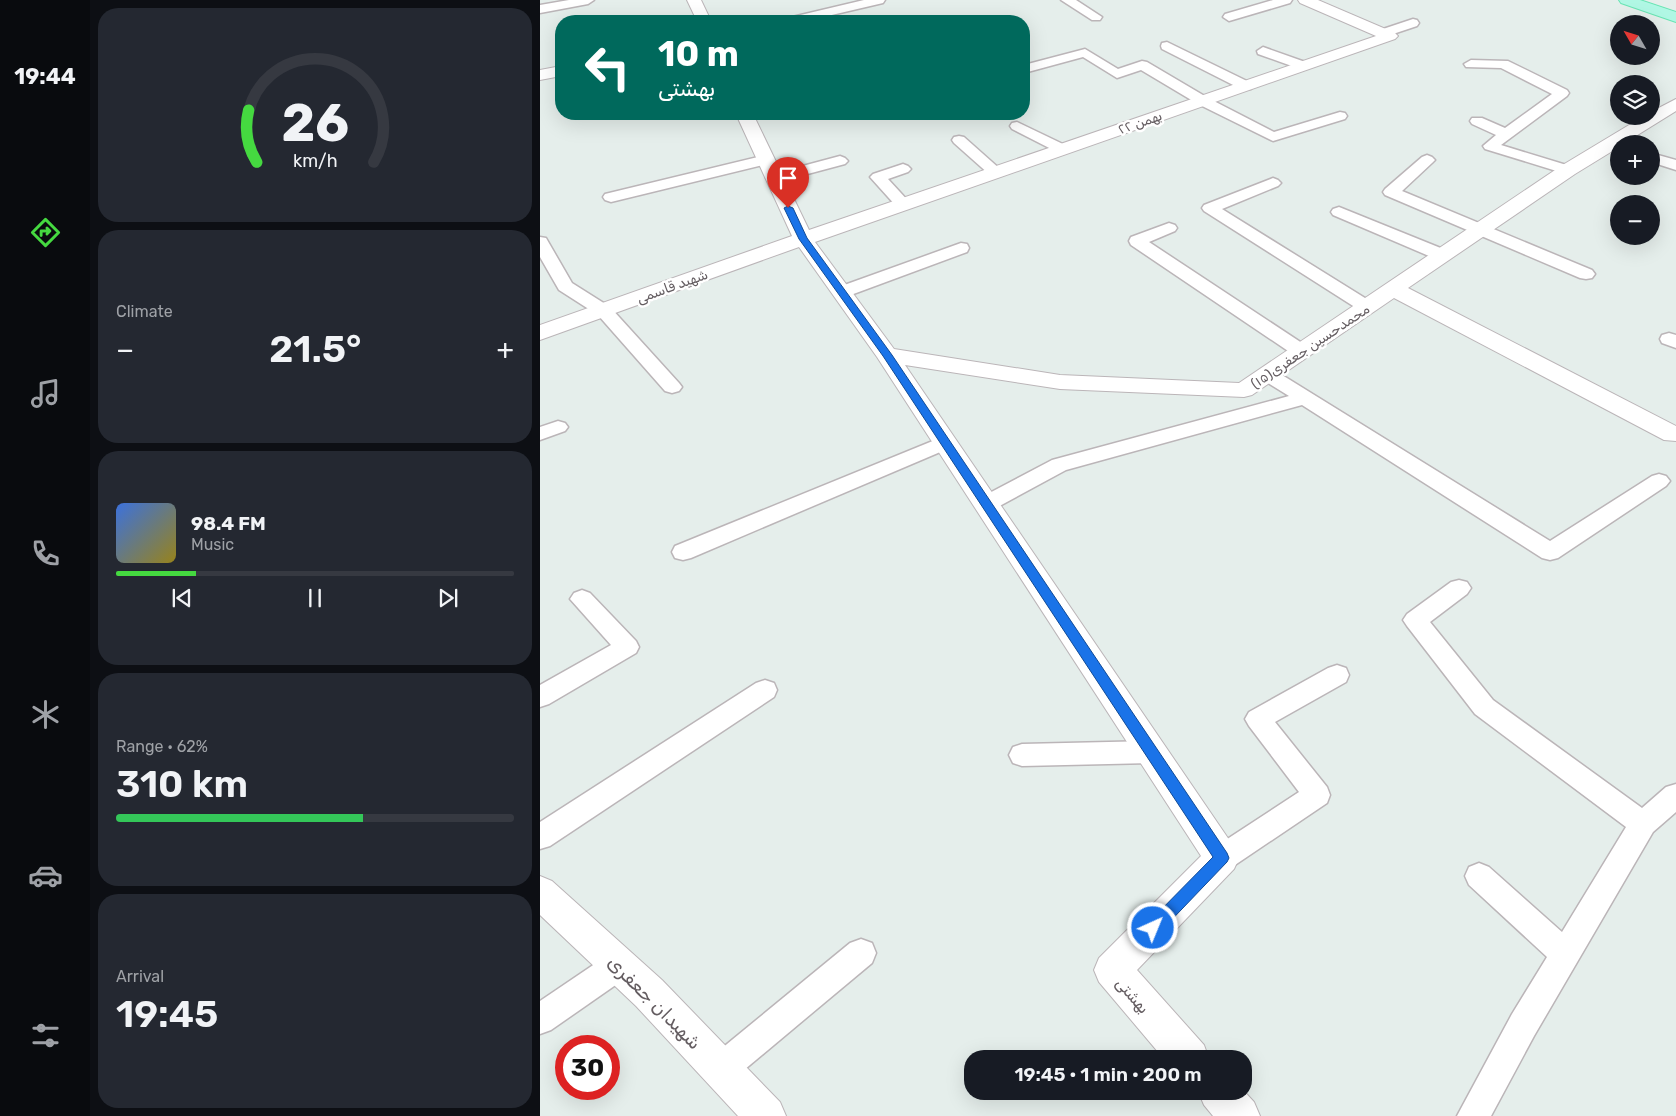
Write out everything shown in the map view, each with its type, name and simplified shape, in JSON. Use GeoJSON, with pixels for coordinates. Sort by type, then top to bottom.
{"type":"FeatureCollection","features":[{"type":"Feature","properties":{"kind":"main road"},"geometry":{"type":"LineString","coordinates":[[1626,0],[1676,17]]}},
{"type":"Feature","properties":{"kind":"street"},"geometry":{"type":"LineString","coordinates":[[694,0],[701,15]]}},
{"type":"Feature","properties":{"kind":"street"},"geometry":{"type":"LineString","coordinates":[[1305,0],[1384,33]]}},
{"type":"Feature","properties":{"kind":"street","name":"۲۲ بهمن"},"geometry":{"type":"LineString","coordinates":[[803,239],[1390,36],[1384,33]]}},
{"type":"Feature","properties":{"kind":"street"},"geometry":{"type":"LineString","coordinates":[[540,75],[555,72]]}},
{"type":"Feature","properties":{"kind":"street","name":"محمدحسین جعفری(۱۵)"},"geometry":{"type":"LineString","coordinates":[[1630,135],[1675,106]]}},
{"type":"Feature","properties":{"kind":"street"},"geometry":{"type":"LineString","coordinates":[[747,120],[803,239],[887,355],[1222,858]]}},
{"type":"Feature","properties":{"kind":"street","name":"محمدحسین جعفری(۱۵)"},"geometry":{"type":"LineString","coordinates":[[887,355],[1060,382],[1244,390],[1568,170],[1610,148]]}},
{"type":"Feature","properties":{"kind":"street","name":"شهید قاسمی"},"geometry":{"type":"LineString","coordinates":[[540,333],[803,239]]}},
{"type":"Feature","properties":{"kind":"street"},"geometry":{"type":"LineString","coordinates":[[1394,289],[1673,434]]}},
{"type":"Feature","properties":{"kind":"street","name":"بهشتی"},"geometry":{"type":"LineString","coordinates":[[1182,1050],[1112,970],[1222,858]]}},
{"type":"Feature","properties":{"kind":"street","name":"شهیدان جعفری"},"geometry":{"type":"LineString","coordinates":[[540,892],[649,993],[766,1116]]}},
{"type":"Feature","properties":{"kind":"street"},"geometry":{"type":"LineString","coordinates":[[1226,1100],[1240,1116]]}},
{"type":"Feature","properties":{"kind":"lane"},"geometry":{"type":"LineString","coordinates":[[540,9],[588,0]]}},
{"type":"Feature","properties":{"kind":"lane"},"geometry":{"type":"LineString","coordinates":[[827,0],[839,10]]}},
{"type":"Feature","properties":{"kind":"lane"},"geometry":{"type":"LineString","coordinates":[[818,15],[880,0]]}},
{"type":"Feature","properties":{"kind":"lane"},"geometry":{"type":"LineString","coordinates":[[1067,0],[1096,17]]}},
{"type":"Feature","properties":{"kind":"lane"},"geometry":{"type":"LineString","coordinates":[[1229,18],[1286,0]]}},
{"type":"Feature","properties":{"kind":"lane"},"geometry":{"type":"LineString","coordinates":[[1384,33],[1413,23]]}},
{"type":"Feature","properties":{"kind":"lane"},"geometry":{"type":"LineString","coordinates":[[1166,46],[1246,86]]}},
{"type":"Feature","properties":{"kind":"lane"},"geometry":{"type":"LineString","coordinates":[[1263,51],[1304,66]]}},
{"type":"Feature","properties":{"kind":"lane"},"geometry":{"type":"LineString","coordinates":[[1030,67],[1085,53],[1118,74],[1142,65],[1203,101],[1273,137],[1340,116]]}},
{"type":"Feature","properties":{"kind":"lane"},"geometry":{"type":"LineString","coordinates":[[1471,64],[1503,64],[1562,93],[1490,146],[1568,170]]}},
{"type":"Feature","properties":{"kind":"lane"},"geometry":{"type":"LineString","coordinates":[[1477,121],[1507,134]]}},
{"type":"Feature","properties":{"kind":"lane"},"geometry":{"type":"LineString","coordinates":[[1017,126],[1062,149]]}},
{"type":"Feature","properties":{"kind":"lane"},"geometry":{"type":"LineString","coordinates":[[959,140],[995,172]]}},
{"type":"Feature","properties":{"kind":"lane"},"geometry":{"type":"LineString","coordinates":[[1660,159],[1676,165]]}},
{"type":"Feature","properties":{"kind":"lane"},"geometry":{"type":"LineString","coordinates":[[611,197],[766,160]]}},
{"type":"Feature","properties":{"kind":"lane"},"geometry":{"type":"LineString","coordinates":[[1427,160],[1391,192],[1586,274]]}},
{"type":"Feature","properties":{"kind":"lane"},"geometry":{"type":"LineString","coordinates":[[774,178],[840,161]]}},
{"type":"Feature","properties":{"kind":"lane"},"geometry":{"type":"LineString","coordinates":[[903,169],[878,177],[903,204]]}},
{"type":"Feature","properties":{"kind":"lane"},"geometry":{"type":"LineString","coordinates":[[1273,183],[1210,208],[1366,307]]}},
{"type":"Feature","properties":{"kind":"lane"},"geometry":{"type":"LineString","coordinates":[[1339,212],[1442,255]]}},
{"type":"Feature","properties":{"kind":"lane"},"geometry":{"type":"LineString","coordinates":[[1169,228],[1137,240],[1301,351]]}},
{"type":"Feature","properties":{"kind":"lane"},"geometry":{"type":"LineString","coordinates":[[540,242],[565,286],[604,311],[672,387]]}},
{"type":"Feature","properties":{"kind":"lane"},"geometry":{"type":"LineString","coordinates":[[842,292],[961,248]]}},
{"type":"Feature","properties":{"kind":"lane"},"geometry":{"type":"LineString","coordinates":[[1267,374],[1550,552],[1660,481]]}},
{"type":"Feature","properties":{"kind":"lane"},"geometry":{"type":"LineString","coordinates":[[986,504],[1059,465],[1304,398]]}},
{"type":"Feature","properties":{"kind":"lane"},"geometry":{"type":"LineString","coordinates":[[683,552],[945,442]]}},
{"type":"Feature","properties":{"kind":"lane"},"geometry":{"type":"LineString","coordinates":[[1459,588],[1415,620],[1484,707],[1643,824]]}},
{"type":"Feature","properties":{"kind":"lane"},"geometry":{"type":"LineString","coordinates":[[540,697],[627,647],[582,599]]}},
{"type":"Feature","properties":{"kind":"lane"},"geometry":{"type":"LineString","coordinates":[[1222,858],[1316,795],[1258,719],[1337,676]]}},
{"type":"Feature","properties":{"kind":"lane"},"geometry":{"type":"LineString","coordinates":[[540,837],[765,690]]}},
{"type":"Feature","properties":{"kind":"lane"},"geometry":{"type":"LineString","coordinates":[[1022,755],[1152,752]]}},
{"type":"Feature","properties":{"kind":"lane"},"geometry":{"type":"LineString","coordinates":[[1473,1116],[1565,954],[1643,824],[1676,795]]}},
{"type":"Feature","properties":{"kind":"lane"},"geometry":{"type":"LineString","coordinates":[[1478,876],[1565,954]]}},
{"type":"Feature","properties":{"kind":"lane"},"geometry":{"type":"LineString","coordinates":[[721,1068],[861,953]]}},
{"type":"Feature","properties":{"kind":"lane"},"geometry":{"type":"LineString","coordinates":[[540,1019],[619,965]]}},
{"type":"Feature","properties":{"kind":"route"},"geometry":{"type":"LineString","coordinates":[[788,208],[803,239],[887,355],[1222,858],[1153,928]]}}]}
